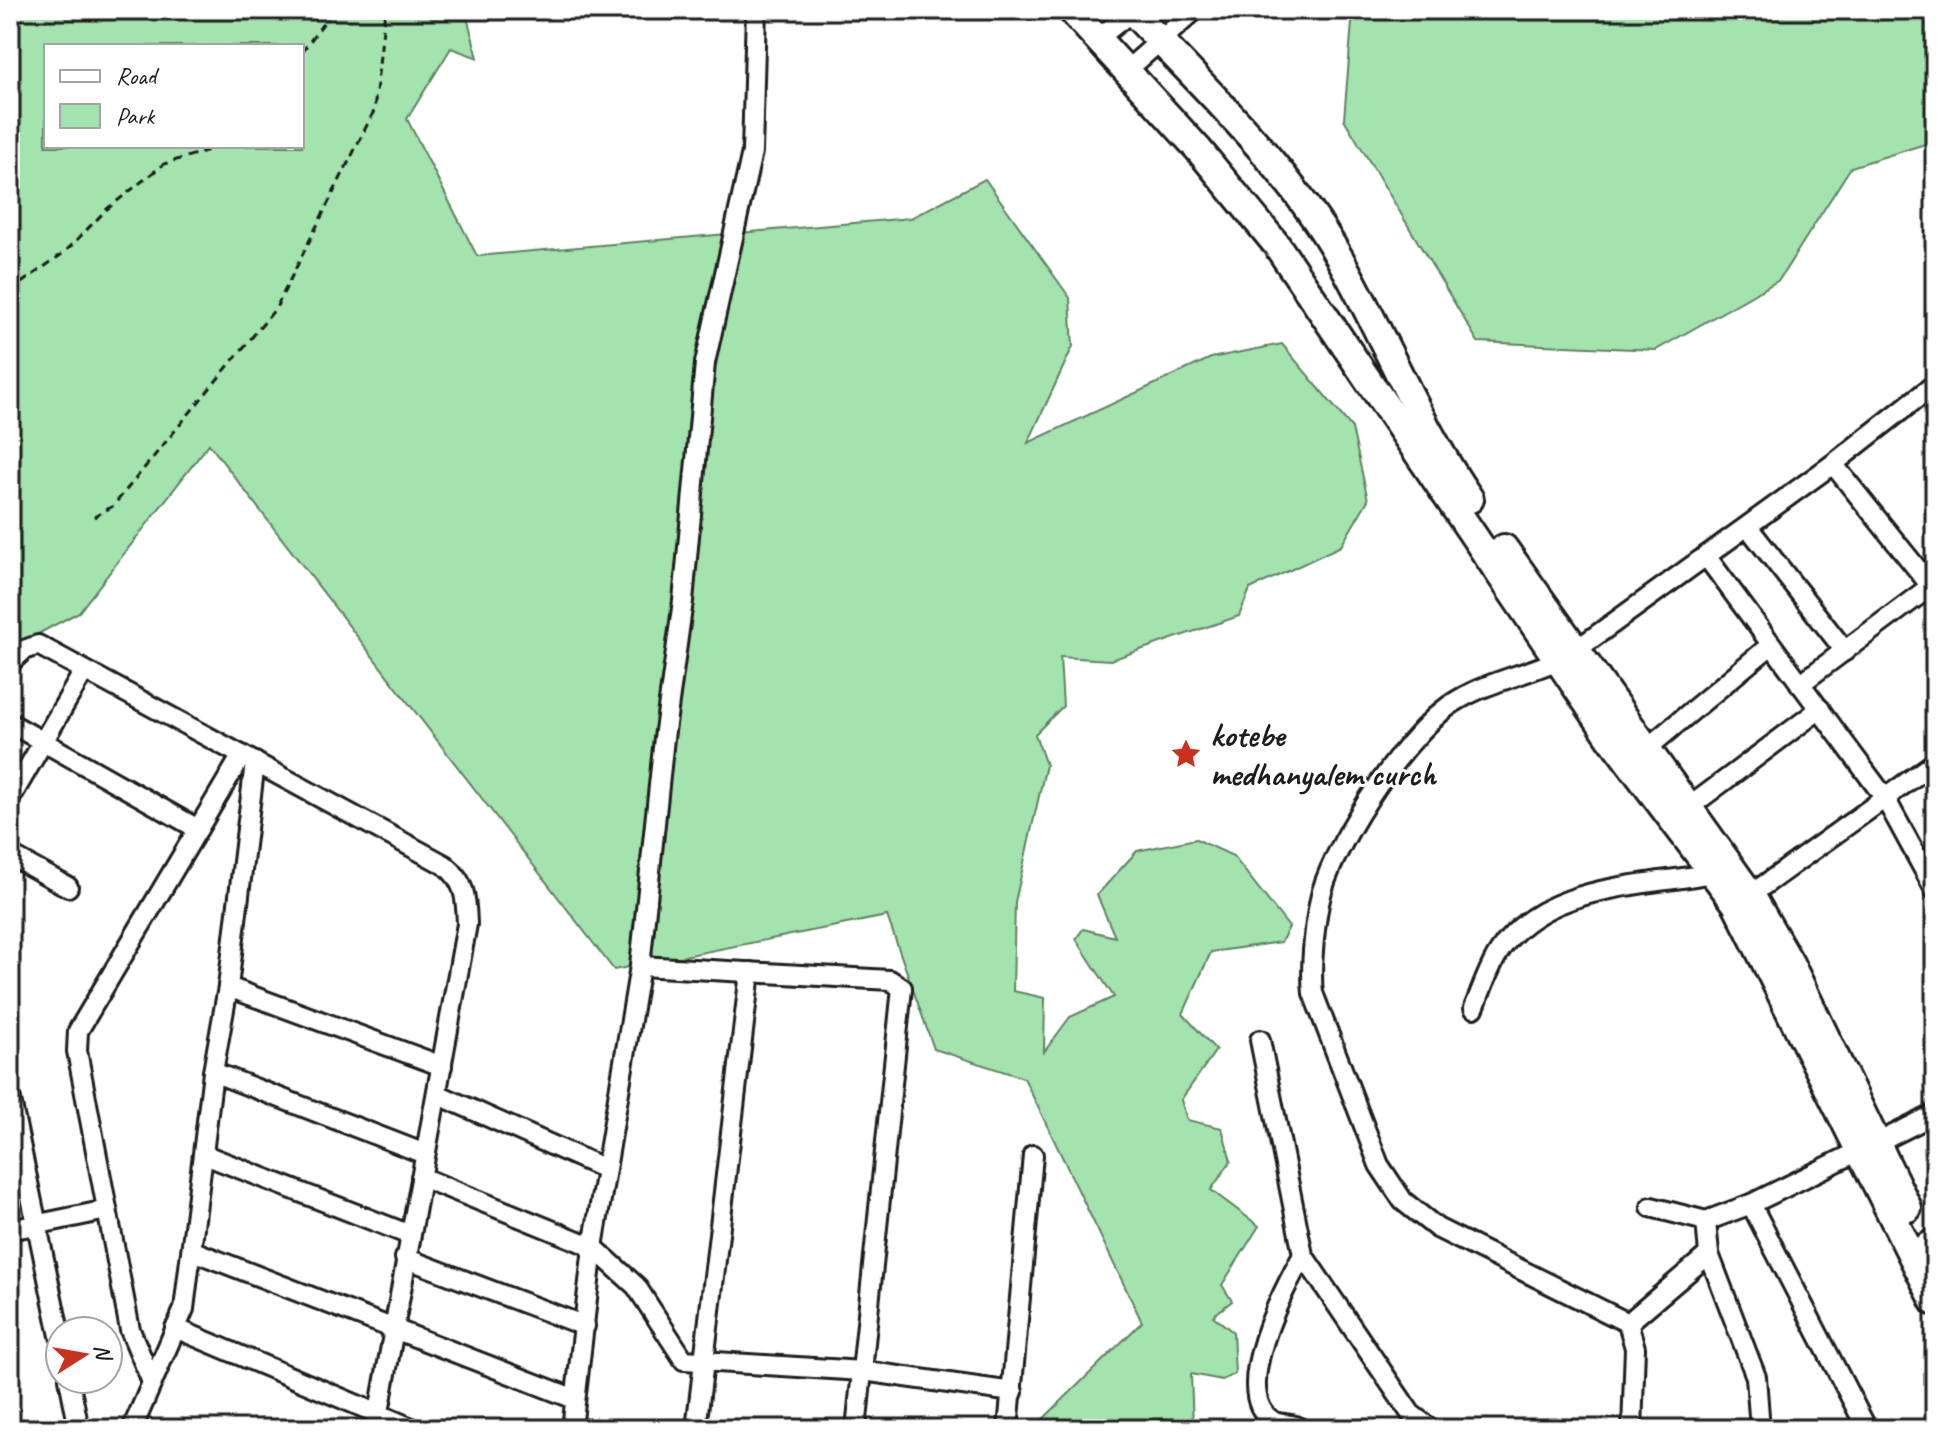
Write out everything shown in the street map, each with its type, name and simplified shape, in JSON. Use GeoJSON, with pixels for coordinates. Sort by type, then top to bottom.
{"type":"FeatureCollection","features":[{"type":"Feature","properties":{"kind":"main road"},"geometry":{"type":"LineString","coordinates":[[1071,10],[1237,194],[1276,244],[1452,488],[1713,873],[1744,900]]}},
{"type":"Feature","properties":{"kind":"main road"},"geometry":{"type":"LineString","coordinates":[[1133,10],[1249,137],[1307,206],[1339,257],[1452,488]]}},
{"type":"Feature","properties":{"kind":"main road"},"geometry":{"type":"LineString","coordinates":[[1567,656],[1645,750],[1688,808],[1744,900],[1790,963],[1935,1302]]}},
{"type":"Feature","properties":{"kind":"main road"},"geometry":{"type":"LineString","coordinates":[[1868,1147],[1932,1247]]}},
{"type":"Feature","properties":{"kind":"street"},"geometry":{"type":"LineString","coordinates":[[572,1429],[593,1247],[640,966],[664,738],[683,601],[705,363],[723,274],[745,197],[752,152],[756,10]]}},
{"type":"Feature","properties":{"kind":"street"},"geometry":{"type":"LineString","coordinates":[[1097,39],[1133,10]]}},
{"type":"Feature","properties":{"kind":"street"},"geometry":{"type":"LineString","coordinates":[[1126,71],[1195,10]]}},
{"type":"Feature","properties":{"kind":"street"},"geometry":{"type":"LineString","coordinates":[[1632,1429],[1635,1348],[1628,1323],[1437,1228],[1403,1201],[1379,1165],[1313,993],[1311,974],[1323,888],[1360,813],[1398,759],[1432,720],[1457,700],[1567,656],[1748,527],[1935,384]]}},
{"type":"Feature","properties":{"kind":"street"},"geometry":{"type":"LineString","coordinates":[[1800,684],[1933,584],[1833,464]]}},
{"type":"Feature","properties":{"kind":"street"},"geometry":{"type":"LineString","coordinates":[[1748,527],[1845,651]]}},
{"type":"Feature","properties":{"kind":"street"},"geometry":{"type":"LineString","coordinates":[[1706,556],[1885,798],[1935,890]]}},
{"type":"Feature","properties":{"kind":"street"},"geometry":{"type":"LineString","coordinates":[[10,663],[24,650],[38,645],[445,865],[459,876],[466,896],[467,924],[377,1422]]}},
{"type":"Feature","properties":{"kind":"street"},"geometry":{"type":"LineString","coordinates":[[1645,750],[1771,645]]}},
{"type":"Feature","properties":{"kind":"street"},"geometry":{"type":"LineString","coordinates":[[10,799],[84,671]]}},
{"type":"Feature","properties":{"kind":"street"},"geometry":{"type":"LineString","coordinates":[[1688,808],[1820,709]]}},
{"type":"Feature","properties":{"kind":"street"},"geometry":{"type":"LineString","coordinates":[[10,723],[198,829]]}},
{"type":"Feature","properties":{"kind":"street"},"geometry":{"type":"LineString","coordinates":[[152,1382],[130,1330],[77,1051],[78,1031],[198,829],[248,759]]}},
{"type":"Feature","properties":{"kind":"street"},"geometry":{"type":"LineString","coordinates":[[132,1429],[184,1309],[213,1072],[228,987],[248,759]]}},
{"type":"Feature","properties":{"kind":"street"},"geometry":{"type":"LineString","coordinates":[[1744,900],[1935,762]]}},
{"type":"Feature","properties":{"kind":"street"},"geometry":{"type":"LineString","coordinates":[[10,855],[68,887]]}},
{"type":"Feature","properties":{"kind":"street"},"geometry":{"type":"LineString","coordinates":[[1474,1008],[1496,956],[1505,944],[1515,933],[1559,902],[1713,873]]}},
{"type":"Feature","properties":{"kind":"street"},"geometry":{"type":"LineString","coordinates":[[640,966],[890,980],[902,988],[856,1429]]}},
{"type":"Feature","properties":{"kind":"street"},"geometry":{"type":"LineString","coordinates":[[696,1429],[750,972]]}},
{"type":"Feature","properties":{"kind":"street"},"geometry":{"type":"LineString","coordinates":[[228,987],[442,1066]]}},
{"type":"Feature","properties":{"kind":"street"},"geometry":{"type":"LineString","coordinates":[[1260,1040],[1303,1255],[1407,1422],[1431,1429]]}},
{"type":"Feature","properties":{"kind":"street"},"geometry":{"type":"LineString","coordinates":[[213,1072],[425,1154]]}},
{"type":"Feature","properties":{"kind":"street"},"geometry":{"type":"LineString","coordinates":[[437,1094],[605,1169]]}},
{"type":"Feature","properties":{"kind":"street"},"geometry":{"type":"LineString","coordinates":[[10,1096],[56,1315]]}},
{"type":"Feature","properties":{"kind":"street"},"geometry":{"type":"LineString","coordinates":[[1651,1207],[1706,1221],[1751,1204],[1935,1114]]}},
{"type":"Feature","properties":{"kind":"street"},"geometry":{"type":"LineString","coordinates":[[205,1155],[410,1235]]}},
{"type":"Feature","properties":{"kind":"street"},"geometry":{"type":"LineString","coordinates":[[1008,1429],[1033,1155]]}},
{"type":"Feature","properties":{"kind":"street"},"geometry":{"type":"LineString","coordinates":[[421,1177],[593,1247],[636,1286],[684,1360],[863,1371],[1013,1392]]}},
{"type":"Feature","properties":{"kind":"street"},"geometry":{"type":"LineString","coordinates":[[1751,1204],[1867,1429]]}},
{"type":"Feature","properties":{"kind":"street"},"geometry":{"type":"LineString","coordinates":[[10,1230],[107,1210]]}},
{"type":"Feature","properties":{"kind":"street"},"geometry":{"type":"LineString","coordinates":[[1706,1221],[1709,1254],[1756,1377],[1760,1429]]}},
{"type":"Feature","properties":{"kind":"street"},"geometry":{"type":"LineString","coordinates":[[193,1251],[575,1399]]}},
{"type":"Feature","properties":{"kind":"street"},"geometry":{"type":"LineString","coordinates":[[1628,1323],[1709,1254]]}},
{"type":"Feature","properties":{"kind":"street"},"geometry":{"type":"LineString","coordinates":[[1302,1429],[1297,1425],[1273,1421],[1260,1404],[1256,1390],[1260,1352],[1284,1289],[1303,1255]]}},
{"type":"Feature","properties":{"kind":"street"},"geometry":{"type":"LineString","coordinates":[[405,1258],[585,1326]]}},
{"type":"Feature","properties":{"kind":"street"},"geometry":{"type":"LineString","coordinates":[[175,1328],[377,1422],[414,1429]]}},
{"type":"Feature","properties":{"kind":"street"},"geometry":{"type":"LineString","coordinates":[[72,1395],[79,1429]]}},
{"type":"Feature","properties":{"kind":"path"},"geometry":{"type":"LineString","coordinates":[[304,49],[333,10]]}},
{"type":"Feature","properties":{"kind":"path"},"geometry":{"type":"LineString","coordinates":[[94,517],[113,506],[276,308],[374,111],[385,10]]}},
{"type":"Feature","properties":{"kind":"path"},"geometry":{"type":"LineString","coordinates":[[10,291],[65,252],[107,209],[164,164],[215,148]]}},
{"type":"Feature","properties":{"kind":"green space"},"geometry":{"type":"Polygon","coordinates":[[[10,10],[465,10],[478,58],[451,48],[407,119],[477,256],[911,218],[985,179],[1070,298],[1073,346],[1028,443],[1211,358],[1282,344],[1352,428],[1368,500],[1341,546],[1250,589],[1239,616],[1111,660],[1060,657],[1063,706],[1035,734],[1046,765],[1015,902],[1013,991],[1045,998],[1044,1052],[1070,1017],[1114,997],[1076,939],[1083,929],[1115,937],[1097,895],[1137,851],[1196,839],[1233,856],[1289,927],[1281,942],[1211,952],[1183,1014],[1216,1050],[1181,1100],[1187,1120],[1222,1128],[1231,1161],[1211,1190],[1259,1226],[1222,1285],[1232,1301],[1213,1316],[1233,1332],[1235,1374],[1222,1380],[1191,1374],[1193,1426],[1236,1425],[1236,1429],[1033,1429],[1142,1322],[1024,1078],[934,1049],[887,916],[614,970],[209,444],[79,612],[10,649],[10,10]]]}},
{"type":"Feature","properties":{"kind":"green space"},"geometry":{"type":"Polygon","coordinates":[[[1353,10],[1935,10],[1935,141],[1851,167],[1779,280],[1656,350],[1478,342],[1344,119],[1353,10]]]}},
{"type":"Feature","properties":{"kind":"place","name":"kotebe medhanyalem curch"},"geometry":{"type":"Point","coordinates":[1186,754]}}]}
